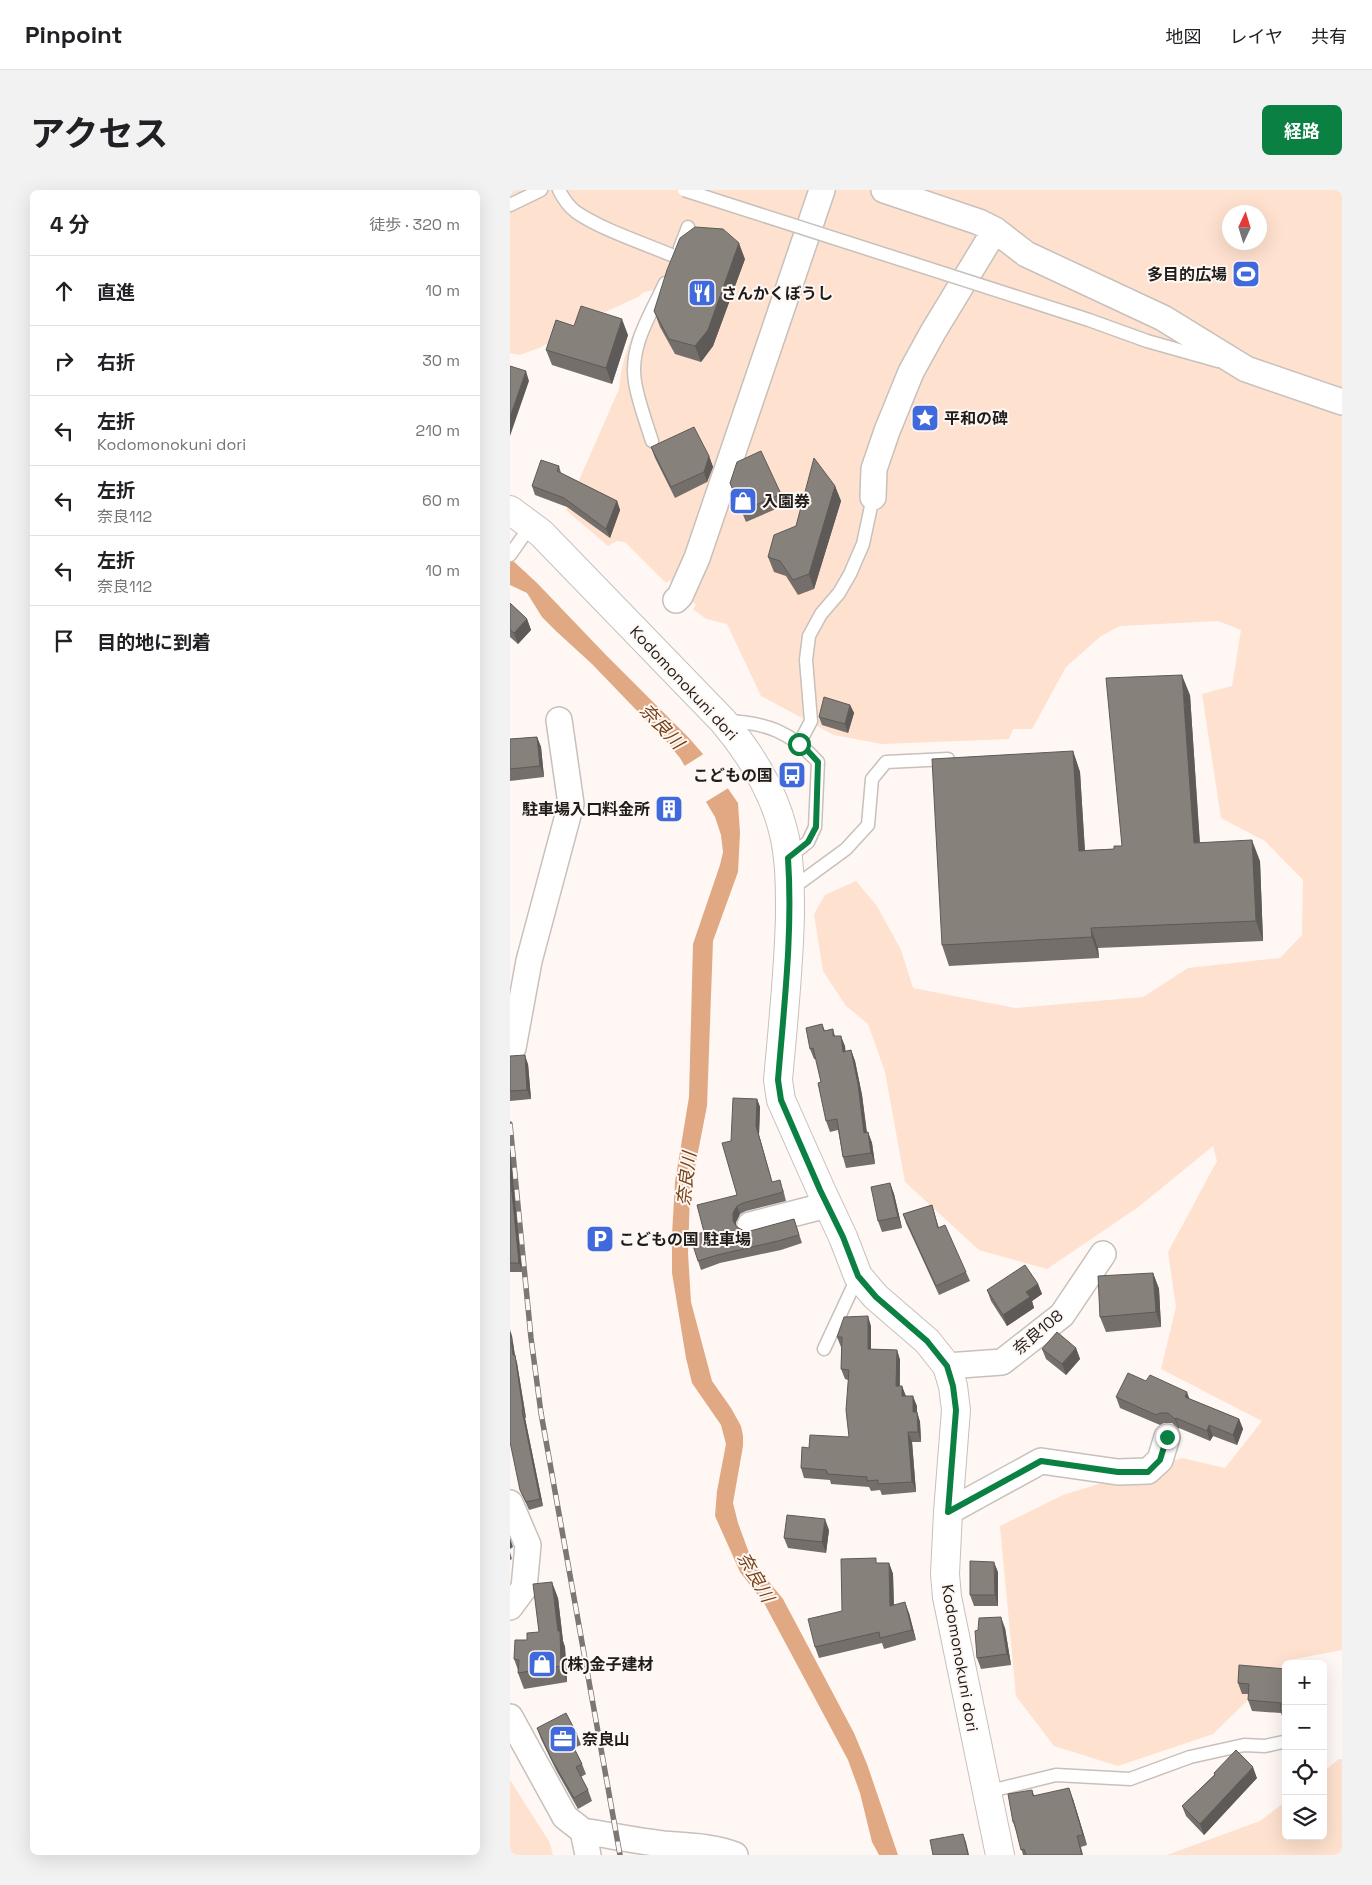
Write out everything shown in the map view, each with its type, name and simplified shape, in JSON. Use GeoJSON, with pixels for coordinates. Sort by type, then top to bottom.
{"type":"FeatureCollection","features":[{"type":"Feature","properties":{"kind":"main road","name":"Kodomonokuni dori"},"geometry":{"type":"LineString","coordinates":[[520,518],[547,539],[723,721],[747,753],[775,805],[783,830],[788,858],[790,890],[790,942],[778,1080],[781,1100],[843,1237],[858,1276],[876,1297],[927,1341],[947,1366],[953,1386],[956,1410],[945,1574],[947,1597],[1000,1855]]}},
{"type":"Feature","properties":{"kind":"street"},"geometry":{"type":"LineString","coordinates":[[676,600],[680,596],[697,558],[822,190]]}},
{"type":"Feature","properties":{"kind":"street"},"geometry":{"type":"LineString","coordinates":[[884,190],[960,214],[995,230],[1026,254],[1163,318],[1246,369],[1342,402]]}},
{"type":"Feature","properties":{"kind":"street"},"geometry":{"type":"LineString","coordinates":[[873,497],[874,469],[887,430],[911,372],[995,230]]}},
{"type":"Feature","properties":{"kind":"street"},"geometry":{"type":"LineString","coordinates":[[510,1048],[513,1048],[529,961],[571,804],[559,720]]}},
{"type":"Feature","properties":{"kind":"street"},"geometry":{"type":"LineString","coordinates":[[750,1225],[827,1205]]}},
{"type":"Feature","properties":{"kind":"street","name":"奈良108"},"geometry":{"type":"LineString","coordinates":[[947,1366],[1002,1362],[1062,1315],[1103,1254]]}},
{"type":"Feature","properties":{"kind":"street"},"geometry":{"type":"LineString","coordinates":[[948,1512],[1041,1461],[1118,1472],[1148,1472],[1160,1460],[1167,1437]]}},
{"type":"Feature","properties":{"kind":"street"},"geometry":{"type":"LineString","coordinates":[[510,1503],[528,1546],[524,1588],[510,1607]]}},
{"type":"Feature","properties":{"kind":"street"},"geometry":{"type":"LineString","coordinates":[[510,1717],[565,1816],[582,1831],[661,1844],[700,1847],[735,1855]]}},
{"type":"Feature","properties":{"kind":"street"},"geometry":{"type":"LineString","coordinates":[[582,1831],[588,1855]]}},
{"type":"Feature","properties":{"kind":"lane"},"geometry":{"type":"LineString","coordinates":[[510,205],[541,190]]}},
{"type":"Feature","properties":{"kind":"lane"},"geometry":{"type":"LineString","coordinates":[[559,190],[574,211],[596,223],[676,257]]}},
{"type":"Feature","properties":{"kind":"lane"},"geometry":{"type":"LineString","coordinates":[[684,190],[1089,320],[1147,341],[1246,369]]}},
{"type":"Feature","properties":{"kind":"lane"},"geometry":{"type":"LineString","coordinates":[[652,441],[635,382],[637,345],[688,227]]}},
{"type":"Feature","properties":{"kind":"lane"},"geometry":{"type":"LineString","coordinates":[[799,744],[810,721],[806,660],[809,636],[821,614],[839,593],[850,574],[863,544],[873,497]]}},
{"type":"Feature","properties":{"kind":"lane"},"geometry":{"type":"LineString","coordinates":[[512,552],[520,518]]}},
{"type":"Feature","properties":{"kind":"lane"},"geometry":{"type":"LineString","coordinates":[[723,721],[746,722],[775,729],[807,750],[818,762],[816,827],[808,842],[788,858]]}},
{"type":"Feature","properties":{"kind":"lane"},"geometry":{"type":"LineString","coordinates":[[790,890],[846,849],[868,825],[872,780],[886,762],[965,758]]}},
{"type":"Feature","properties":{"kind":"lane"},"geometry":{"type":"LineString","coordinates":[[824,1348],[858,1276]]}},
{"type":"Feature","properties":{"kind":"lane"},"geometry":{"type":"LineString","coordinates":[[986,1792],[1056,1775],[1130,1779],[1190,1757],[1244,1745],[1265,1746],[1282,1742]]}},
{"type":"Feature","properties":{"kind":"shaded area"},"geometry":{"type":"Polygon","coordinates":[[[510,190],[1342,190],[1342,1650],[1282,1660],[1282,1667],[1213,1734],[1118,1766],[1054,1746],[1016,1696],[1000,1526],[1063,1495],[1182,1458],[1225,1468],[1262,1421],[1161,1369],[1176,1307],[1168,1252],[1217,1161],[1213,1146],[1137,1208],[1047,1269],[979,1250],[905,1182],[885,1072],[868,1024],[846,1006],[823,971],[814,914],[825,895],[856,881],[877,906],[901,950],[913,988],[1015,1008],[1143,997],[1188,968],[1280,958],[1302,935],[1303,880],[1265,841],[1221,818],[1202,694],[1232,686],[1241,630],[1218,621],[1120,626],[1101,636],[1066,667],[1032,729],[1013,729],[1009,739],[882,744],[834,735],[761,696],[727,624],[706,619],[693,609],[696,605],[670,580],[666,583],[625,542],[617,541],[608,546],[566,510],[619,389],[623,362],[627,350],[654,290],[644,292],[638,297],[603,313],[539,348],[520,355],[510,353],[510,190]]]}},
{"type":"Feature","properties":{"kind":"shaded area"},"geometry":{"type":"Polygon","coordinates":[[[1339,1759],[1342,1759],[1342,1855],[1167,1855],[1260,1821],[1282,1804],[1282,1840],[1327,1840],[1327,1769],[1339,1759]]]}},
{"type":"Feature","properties":{"kind":"shaded area"},"geometry":{"type":"Polygon","coordinates":[[[510,1780],[550,1843],[553,1855],[510,1855],[510,1780]]]}},
{"type":"Feature","properties":{"kind":"water","name":"奈良川"},"geometry":{"type":"Polygon","coordinates":[[[510,558],[537,583],[689,738],[709,761],[738,803],[740,833],[738,872],[713,941],[707,1106],[690,1193],[688,1253],[691,1302],[712,1381],[741,1426],[743,1446],[733,1503],[752,1561],[783,1599],[854,1733],[867,1764],[898,1855],[879,1855],[872,1842],[860,1793],[848,1760],[764,1603],[740,1572],[715,1516],[717,1491],[726,1444],[721,1425],[692,1383],[686,1358],[672,1273],[675,1182],[689,1097],[693,944],[720,865],[723,852],[721,835],[715,817],[680,758],[667,742],[592,664],[542,617],[527,593],[510,585],[510,558]]]}},
{"type":"Feature","properties":{"kind":"pier"},"geometry":{"type":"Polygon","coordinates":[[[705,753],[730,787],[704,803],[683,767],[705,753]]]}},
{"type":"Feature","properties":{"kind":"building","name":"さんかくぼうし"},"geometry":{"type":"Polygon","coordinates":[[[695,227],[723,229],[739,243],[708,330],[695,346],[669,339],[654,311],[667,270],[680,238],[695,227]]]}},
{"type":"Feature","properties":{"kind":"building"},"geometry":{"type":"Polygon","coordinates":[[[581,306],[622,319],[606,368],[546,350],[556,320],[574,326],[581,306]]]}},
{"type":"Feature","properties":{"kind":"building"},"geometry":{"type":"Polygon","coordinates":[[[510,366],[526,371],[510,417],[510,366]]]}},
{"type":"Feature","properties":{"kind":"building"},"geometry":{"type":"Polygon","coordinates":[[[694,427],[709,456],[704,472],[671,487],[651,447],[694,427]]]}},
{"type":"Feature","properties":{"kind":"building"},"geometry":{"type":"Polygon","coordinates":[[[761,451],[781,494],[742,511],[730,483],[737,462],[761,451]]]}},
{"type":"Feature","properties":{"kind":"building"},"geometry":{"type":"Polygon","coordinates":[[[814,458],[835,486],[809,574],[793,580],[780,561],[768,557],[774,535],[796,526],[814,458]]]}},
{"type":"Feature","properties":{"kind":"building"},"geometry":{"type":"Polygon","coordinates":[[[541,460],[559,466],[557,471],[617,501],[606,529],[564,498],[532,486],[541,460]]]}},
{"type":"Feature","properties":{"kind":"building"},"geometry":{"type":"Polygon","coordinates":[[[510,603],[527,619],[514,633],[510,630],[510,603]]]}},
{"type":"Feature","properties":{"kind":"building"},"geometry":{"type":"Polygon","coordinates":[[[1182,675],[1194,843],[1252,840],[1256,921],[1091,928],[1092,937],[942,945],[932,759],[1073,751],[1079,851],[1114,849],[1114,846],[1122,846],[1106,678],[1182,675]]]}},
{"type":"Feature","properties":{"kind":"building"},"geometry":{"type":"Polygon","coordinates":[[[824,697],[850,705],[845,724],[819,717],[824,697]]]}},
{"type":"Feature","properties":{"kind":"building"},"geometry":{"type":"Polygon","coordinates":[[[537,737],[540,766],[510,769],[510,739],[537,737]]]}},
{"type":"Feature","properties":{"kind":"building"},"geometry":{"type":"Polygon","coordinates":[[[822,1024],[824,1031],[833,1029],[833,1036],[841,1036],[843,1052],[851,1050],[858,1084],[864,1133],[868,1132],[871,1153],[843,1157],[837,1119],[826,1121],[818,1083],[821,1082],[813,1048],[810,1049],[806,1028],[822,1024]]]}},
{"type":"Feature","properties":{"kind":"building"},"geometry":{"type":"Polygon","coordinates":[[[525,1055],[527,1090],[510,1091],[510,1056],[525,1055]]]}},
{"type":"Feature","properties":{"kind":"building"},"geometry":{"type":"Polygon","coordinates":[[[733,1098],[757,1099],[756,1126],[772,1182],[780,1180],[783,1192],[737,1206],[733,1213],[733,1221],[737,1227],[744,1231],[750,1231],[794,1219],[799,1235],[698,1261],[690,1236],[704,1232],[697,1205],[737,1195],[722,1143],[731,1141],[733,1098]]]}},
{"type":"Feature","properties":{"kind":"building"},"geometry":{"type":"Polygon","coordinates":[[[510,1172],[519,1263],[510,1263],[510,1172]]]}},
{"type":"Feature","properties":{"kind":"building"},"geometry":{"type":"Polygon","coordinates":[[[890,1183],[898,1217],[878,1221],[871,1187],[890,1183]]]}},
{"type":"Feature","properties":{"kind":"building"},"geometry":{"type":"Polygon","coordinates":[[[932,1205],[938,1228],[945,1225],[966,1272],[936,1286],[903,1214],[932,1205]]]}},
{"type":"Feature","properties":{"kind":"building"},"geometry":{"type":"Polygon","coordinates":[[[1025,1265],[1038,1284],[1026,1292],[1030,1297],[1003,1315],[987,1290],[1025,1265]]]}},
{"type":"Feature","properties":{"kind":"building"},"geometry":{"type":"Polygon","coordinates":[[[1153,1273],[1156,1312],[1100,1317],[1098,1276],[1153,1273]]]}},
{"type":"Feature","properties":{"kind":"building"},"geometry":{"type":"Polygon","coordinates":[[[868,1316],[868,1349],[897,1350],[896,1386],[902,1386],[902,1396],[913,1396],[913,1412],[917,1412],[918,1432],[908,1432],[912,1482],[878,1484],[878,1480],[867,1481],[867,1477],[828,1474],[826,1470],[801,1468],[802,1447],[809,1448],[810,1435],[849,1437],[846,1410],[849,1370],[841,1369],[842,1337],[837,1337],[844,1317],[868,1316]]]}},
{"type":"Feature","properties":{"kind":"building"},"geometry":{"type":"Polygon","coordinates":[[[510,1332],[522,1410],[540,1499],[526,1502],[520,1490],[510,1442],[510,1332]]]}},
{"type":"Feature","properties":{"kind":"building"},"geometry":{"type":"Polygon","coordinates":[[[1057,1332],[1076,1348],[1062,1364],[1042,1349],[1057,1332]]]}},
{"type":"Feature","properties":{"kind":"building"},"geometry":{"type":"Polygon","coordinates":[[[1128,1373],[1146,1381],[1150,1375],[1187,1392],[1185,1397],[1239,1419],[1233,1435],[1209,1425],[1207,1431],[1175,1419],[1168,1413],[1156,1415],[1116,1397],[1128,1373]]]}},
{"type":"Feature","properties":{"kind":"building"},"geometry":{"type":"Polygon","coordinates":[[[787,1515],[825,1519],[822,1542],[784,1538],[787,1515]]]}},
{"type":"Feature","properties":{"kind":"building"},"geometry":{"type":"Polygon","coordinates":[[[876,1558],[876,1563],[889,1563],[890,1606],[905,1602],[912,1630],[880,1638],[879,1632],[815,1647],[808,1619],[842,1611],[841,1559],[876,1558]]]}},
{"type":"Feature","properties":{"kind":"building"},"geometry":{"type":"Polygon","coordinates":[[[970,1561],[994,1562],[995,1595],[970,1595],[970,1561]]]}},
{"type":"Feature","properties":{"kind":"building"},"geometry":{"type":"Polygon","coordinates":[[[552,1582],[558,1631],[560,1631],[561,1666],[518,1673],[519,1660],[514,1659],[515,1640],[527,1640],[527,1633],[539,1632],[533,1584],[552,1582]]]}},
{"type":"Feature","properties":{"kind":"building"},"geometry":{"type":"Polygon","coordinates":[[[1001,1617],[1007,1654],[977,1658],[975,1631],[978,1630],[979,1618],[1001,1617]]]}},
{"type":"Feature","properties":{"kind":"building"},"geometry":{"type":"Polygon","coordinates":[[[1239,1665],[1282,1669],[1282,1710],[1280,1710],[1281,1703],[1248,1700],[1249,1684],[1238,1683],[1239,1665]]]}},
{"type":"Feature","properties":{"kind":"building"},"geometry":{"type":"Polygon","coordinates":[[[566,1713],[577,1734],[569,1738],[582,1764],[576,1767],[588,1790],[574,1798],[552,1760],[537,1728],[566,1713]]]}},
{"type":"Feature","properties":{"kind":"building"},"geometry":{"type":"Polygon","coordinates":[[[1236,1750],[1253,1767],[1200,1824],[1182,1806],[1215,1775],[1214,1773],[1236,1750]]]}},
{"type":"Feature","properties":{"kind":"building"},"geometry":{"type":"Polygon","coordinates":[[[1069,1788],[1083,1835],[1077,1836],[1082,1855],[1026,1855],[1024,1849],[1021,1850],[1008,1794],[1032,1790],[1033,1796],[1069,1788]]]}},
{"type":"Feature","properties":{"kind":"building"},"geometry":{"type":"Polygon","coordinates":[[[963,1834],[968,1855],[933,1855],[930,1840],[963,1834]]]}},
{"type":"Feature","properties":{"kind":"railway"},"geometry":{"type":"LineString","coordinates":[[510,1124],[531,1338],[541,1413],[620,1855]]}},
{"type":"Feature","properties":{"kind":"place","name":"多目的広場"},"geometry":{"type":"Point","coordinates":[1246,274]}},
{"type":"Feature","properties":{"kind":"place","name":"さんかくぼうし"},"geometry":{"type":"Point","coordinates":[702,293]}},
{"type":"Feature","properties":{"kind":"place","name":"平和の碑"},"geometry":{"type":"Point","coordinates":[925,418]}},
{"type":"Feature","properties":{"kind":"place","name":"入園券"},"geometry":{"type":"Point","coordinates":[743,501]}},
{"type":"Feature","properties":{"kind":"place","name":"こどもの国"},"geometry":{"type":"Point","coordinates":[792,775]}},
{"type":"Feature","properties":{"kind":"place","name":"駐車場入口料金所"},"geometry":{"type":"Point","coordinates":[669,809]}},
{"type":"Feature","properties":{"kind":"place","name":"こどもの国 駐車場"},"geometry":{"type":"Point","coordinates":[600,1239]}},
{"type":"Feature","properties":{"kind":"place","name":"(株)金子建材"},"geometry":{"type":"Point","coordinates":[542,1664]}},
{"type":"Feature","properties":{"kind":"place","name":"奈良山"},"geometry":{"type":"Point","coordinates":[563,1739]}},
{"type":"Feature","properties":{"kind":"route"},"geometry":{"type":"LineString","coordinates":[[799,744],[818,762],[816,827],[808,842],[788,858],[790,942],[778,1080],[781,1100],[820,1190],[843,1237],[858,1276],[876,1297],[927,1341],[947,1366],[953,1386],[956,1410],[948,1512],[1041,1461],[1118,1472],[1148,1472],[1160,1460],[1167,1437]]}}]}
